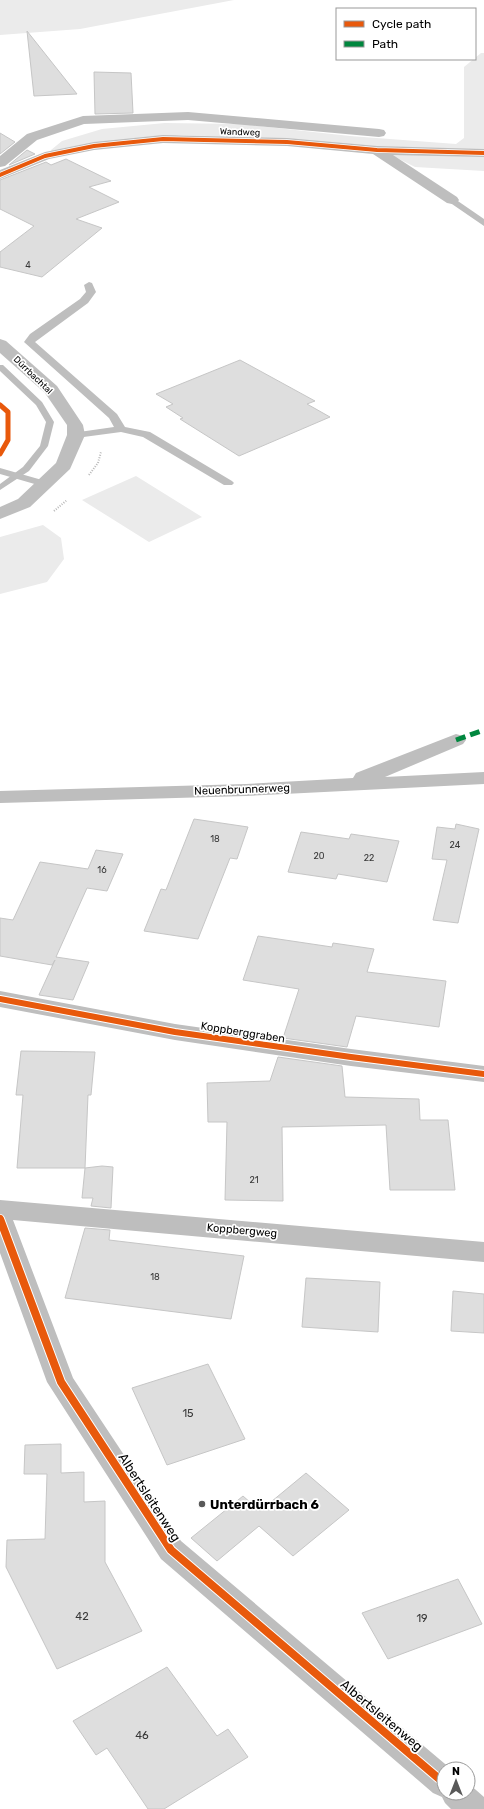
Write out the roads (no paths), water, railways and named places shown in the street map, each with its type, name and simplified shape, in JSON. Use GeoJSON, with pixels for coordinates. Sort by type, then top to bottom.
{"type":"FeatureCollection","features":[{"type":"Feature","properties":{"kind":"street","name":"Wandweg"},"geometry":{"type":"LineString","coordinates":[[0,163],[32,137],[83,120],[188,116],[379,133]]}},
{"type":"Feature","properties":{"kind":"street","name":"Wandweg"},"geometry":{"type":"LineString","coordinates":[[0,175],[45,156],[94,146],[163,139],[287,142],[376,150],[484,153]]}},
{"type":"Feature","properties":{"kind":"street","name":"Wandweg"},"geometry":{"type":"LineString","coordinates":[[376,150],[452,200]]}},
{"type":"Feature","properties":{"kind":"street","name":"Dürrbachtal"},"geometry":{"type":"LineString","coordinates":[[0,344],[51,390],[75,424],[76,435]]}},
{"type":"Feature","properties":{"kind":"street"},"geometry":{"type":"LineString","coordinates":[[0,514],[24,503],[64,465],[76,435]]}},
{"type":"Feature","properties":{"kind":"street"},"geometry":{"type":"LineString","coordinates":[[347,785],[456,740]]}},
{"type":"Feature","properties":{"kind":"street","name":"Neuenbrunnerweg"},"geometry":{"type":"LineString","coordinates":[[0,797],[246,790],[484,778]]}},
{"type":"Feature","properties":{"kind":"street","name":"Koppberggraben"},"geometry":{"type":"LineString","coordinates":[[0,999],[53,1010],[239,1043],[484,1074]]}},
{"type":"Feature","properties":{"kind":"street","name":"Koppbergweg"},"geometry":{"type":"LineString","coordinates":[[0,1209],[484,1252]]}},
{"type":"Feature","properties":{"kind":"street","name":"Albertsleitenweg"},"geometry":{"type":"LineString","coordinates":[[0,1219],[61,1382],[171,1550],[436,1776]]}},
{"type":"Feature","properties":{"kind":"street"},"geometry":{"type":"LineString","coordinates":[[466,1801],[475,1809]]}},
{"type":"Feature","properties":{"kind":"lane"},"geometry":{"type":"LineString","coordinates":[[452,200],[484,223]]}},
{"type":"Feature","properties":{"kind":"lane"},"geometry":{"type":"LineString","coordinates":[[89,285],[91,292],[84,301],[34,336],[29,342],[113,416],[121,429]]}},
{"type":"Feature","properties":{"kind":"lane"},"geometry":{"type":"LineString","coordinates":[[76,435],[121,429],[146,434],[228,483]]}},
{"type":"Feature","properties":{"kind":"lane"},"geometry":{"type":"LineString","coordinates":[[0,470],[45,484]]}},
{"type":"Feature","properties":{"kind":"waterway"},"geometry":{"type":"LineString","coordinates":[[0,367],[39,404],[50,422],[44,446],[26,469],[0,488]]}},
{"type":"Feature","properties":{"kind":"place","name":"Unterdürrbach 6"},"geometry":{"type":"Point","coordinates":[202,1504]}}]}
